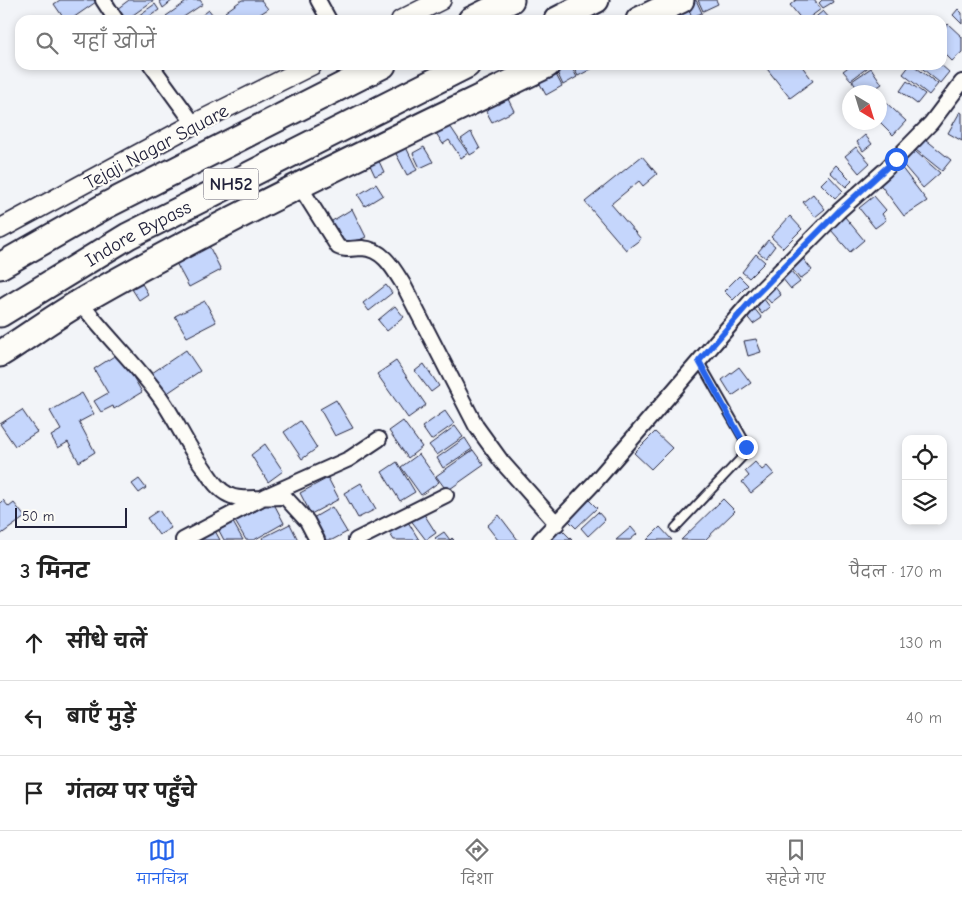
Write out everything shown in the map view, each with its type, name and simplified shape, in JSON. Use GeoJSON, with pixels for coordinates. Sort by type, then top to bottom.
{"type":"FeatureCollection","features":[{"type":"Feature","properties":{"kind":"highway"},"geometry":{"type":"LineString","coordinates":[[482,15],[511,0]]}},
{"type":"Feature","properties":{"kind":"highway"},"geometry":{"type":"LineString","coordinates":[[567,15],[596,0]]}},
{"type":"Feature","properties":{"kind":"highway"},"geometry":{"type":"LineString","coordinates":[[649,15],[680,0]]}},
{"type":"Feature","properties":{"kind":"highway","name":"Indore Bypass"},"geometry":{"type":"LineString","coordinates":[[0,266],[106,205],[373,70]]}},
{"type":"Feature","properties":{"kind":"highway","name":"Indore Bypass"},"geometry":{"type":"LineString","coordinates":[[0,314],[128,236],[457,70]]}},
{"type":"Feature","properties":{"kind":"highway"},"geometry":{"type":"LineString","coordinates":[[0,354],[80,302],[299,186],[537,70]]}},
{"type":"Feature","properties":{"kind":"street"},"geometry":{"type":"LineString","coordinates":[[104,0],[113,15]]}},
{"type":"Feature","properties":{"kind":"street"},"geometry":{"type":"LineString","coordinates":[[318,0],[326,15]]}},
{"type":"Feature","properties":{"kind":"street"},"geometry":{"type":"LineString","coordinates":[[409,15],[429,3]]}},
{"type":"Feature","properties":{"kind":"street"},"geometry":{"type":"LineString","coordinates":[[155,70],[194,124]]}},
{"type":"Feature","properties":{"kind":"street","name":"Tejaji Nagar Square"},"geometry":{"type":"LineString","coordinates":[[0,229],[194,124],[302,70]]}},
{"type":"Feature","properties":{"kind":"street"},"geometry":{"type":"LineString","coordinates":[[540,540],[557,524],[756,295],[839,211],[885,170],[931,123],[962,82]]}},
{"type":"Feature","properties":{"kind":"street"},"geometry":{"type":"LineString","coordinates":[[299,186],[338,247],[343,250],[371,249],[380,254],[390,264],[403,284],[476,426],[502,462],[557,524]]}},
{"type":"Feature","properties":{"kind":"street"},"geometry":{"type":"LineString","coordinates":[[80,302],[157,393],[195,456],[217,486],[228,495],[241,500],[266,496],[285,497],[296,507],[317,540]]}},
{"type":"Feature","properties":{"kind":"street"},"geometry":{"type":"LineString","coordinates":[[182,540],[266,496],[349,459],[379,439]]}},
{"type":"Feature","properties":{"kind":"street"},"geometry":{"type":"LineString","coordinates":[[356,540],[446,495]]}},
{"type":"Feature","properties":{"kind":"lane"},"geometry":{"type":"LineString","coordinates":[[675,528],[745,454],[743,438],[699,361]]}},
{"type":"Feature","properties":{"kind":"building"},"geometry":{"type":"Polygon","coordinates":[[[60,0],[95,0],[96,2],[77,15],[62,15],[54,4],[60,0]]]}},
{"type":"Feature","properties":{"kind":"building"},"geometry":{"type":"Polygon","coordinates":[[[129,0],[154,0],[133,15],[122,15],[117,9],[129,0]]]}},
{"type":"Feature","properties":{"kind":"building"},"geometry":{"type":"Polygon","coordinates":[[[159,0],[173,0],[163,8],[159,0]]]}},
{"type":"Feature","properties":{"kind":"building"},"geometry":{"type":"Polygon","coordinates":[[[189,0],[200,0],[203,4],[186,15],[167,15],[189,0]]]}},
{"type":"Feature","properties":{"kind":"building"},"geometry":{"type":"Polygon","coordinates":[[[242,0],[261,0],[268,9],[259,15],[227,15],[225,12],[242,0]]]}},
{"type":"Feature","properties":{"kind":"building"},"geometry":{"type":"Polygon","coordinates":[[[696,0],[702,13],[691,15],[685,1],[696,0]]]}},
{"type":"Feature","properties":{"kind":"building"},"geometry":{"type":"Polygon","coordinates":[[[698,0],[716,0],[718,4],[703,11],[698,0]]]}},
{"type":"Feature","properties":{"kind":"building"},"geometry":{"type":"Polygon","coordinates":[[[796,0],[814,0],[821,9],[813,15],[798,15],[790,5],[796,0]]]}},
{"type":"Feature","properties":{"kind":"building"},"geometry":{"type":"Polygon","coordinates":[[[822,0],[832,0],[833,2],[823,8],[819,3],[822,0]]]}},
{"type":"Feature","properties":{"kind":"building"},"geometry":{"type":"Polygon","coordinates":[[[685,1],[691,15],[680,15],[675,5],[685,1]]]}},
{"type":"Feature","properties":{"kind":"building"},"geometry":{"type":"Polygon","coordinates":[[[155,4],[159,10],[152,15],[139,15],[155,4]]]}},
{"type":"Feature","properties":{"kind":"building"},"geometry":{"type":"Polygon","coordinates":[[[958,9],[962,13],[962,24],[953,15],[958,9]]]}},
{"type":"Feature","properties":{"kind":"building"},"geometry":{"type":"Polygon","coordinates":[[[209,10],[213,15],[202,15],[209,10]]]}},
{"type":"Feature","properties":{"kind":"building"},"geometry":{"type":"Polygon","coordinates":[[[823,11],[827,15],[818,15],[823,11]]]}},
{"type":"Feature","properties":{"kind":"building"},"geometry":{"type":"Polygon","coordinates":[[[948,24],[962,37],[962,52],[952,61],[947,56],[948,24]]]}},
{"type":"Feature","properties":{"kind":"building"},"geometry":{"type":"Polygon","coordinates":[[[548,70],[554,70],[562,86],[546,95],[540,84],[537,86],[534,81],[548,70]]]}},
{"type":"Feature","properties":{"kind":"building"},"geometry":{"type":"Polygon","coordinates":[[[556,70],[573,70],[577,77],[563,85],[556,70]]]}},
{"type":"Feature","properties":{"kind":"building"},"geometry":{"type":"Polygon","coordinates":[[[575,70],[589,70],[578,76],[575,70]]]}},
{"type":"Feature","properties":{"kind":"building"},"geometry":{"type":"Polygon","coordinates":[[[768,70],[805,70],[813,81],[790,98],[768,70]]]}},
{"type":"Feature","properties":{"kind":"building"},"geometry":{"type":"Polygon","coordinates":[[[844,70],[864,70],[851,80],[843,71],[844,70]]]}},
{"type":"Feature","properties":{"kind":"building"},"geometry":{"type":"Polygon","coordinates":[[[868,70],[872,70],[882,84],[880,85],[855,85],[852,81],[868,70]]]}},
{"type":"Feature","properties":{"kind":"building"},"geometry":{"type":"Polygon","coordinates":[[[906,70],[920,70],[938,84],[929,95],[903,74],[906,70]]]}},
{"type":"Feature","properties":{"kind":"building"},"geometry":{"type":"Polygon","coordinates":[[[924,70],[947,70],[949,72],[940,83],[924,70]]]}},
{"type":"Feature","properties":{"kind":"building"},"geometry":{"type":"Polygon","coordinates":[[[907,81],[925,94],[917,104],[900,91],[907,81]]]}},
{"type":"Feature","properties":{"kind":"building"},"geometry":{"type":"Polygon","coordinates":[[[495,96],[500,103],[508,99],[514,111],[492,122],[481,102],[495,96]]]}},
{"type":"Feature","properties":{"kind":"building"},"geometry":{"type":"Polygon","coordinates":[[[887,103],[906,121],[893,135],[887,129],[887,103]]]}},
{"type":"Feature","properties":{"kind":"building"},"geometry":{"type":"Polygon","coordinates":[[[960,112],[962,113],[962,141],[948,133],[960,112]]]}},
{"type":"Feature","properties":{"kind":"building"},"geometry":{"type":"Polygon","coordinates":[[[448,123],[468,153],[461,158],[449,140],[443,144],[436,133],[448,123]]]}},
{"type":"Feature","properties":{"kind":"building"},"geometry":{"type":"Polygon","coordinates":[[[471,132],[480,149],[470,155],[461,139],[471,132]]]}},
{"type":"Feature","properties":{"kind":"building"},"geometry":{"type":"Polygon","coordinates":[[[865,135],[872,144],[863,151],[857,142],[865,135]]]}},
{"type":"Feature","properties":{"kind":"building"},"geometry":{"type":"Polygon","coordinates":[[[925,139],[951,160],[942,171],[916,150],[925,139]]]}},
{"type":"Feature","properties":{"kind":"building"},"geometry":{"type":"Polygon","coordinates":[[[404,143],[417,170],[407,175],[393,148],[404,143]]]}},
{"type":"Feature","properties":{"kind":"building"},"geometry":{"type":"Polygon","coordinates":[[[424,147],[433,162],[420,168],[413,153],[424,147]]]}},
{"type":"Feature","properties":{"kind":"building"},"geometry":{"type":"Polygon","coordinates":[[[856,147],[870,163],[859,173],[845,156],[856,147]]]}},
{"type":"Feature","properties":{"kind":"building"},"geometry":{"type":"Polygon","coordinates":[[[915,151],[940,173],[923,188],[900,161],[915,151]]]}},
{"type":"Feature","properties":{"kind":"building"},"geometry":{"type":"Polygon","coordinates":[[[642,156],[657,174],[643,186],[639,181],[611,204],[641,239],[626,250],[585,202],[642,156]]]}},
{"type":"Feature","properties":{"kind":"building"},"geometry":{"type":"Polygon","coordinates":[[[377,157],[384,172],[375,176],[368,161],[377,157]]]}},
{"type":"Feature","properties":{"kind":"building"},"geometry":{"type":"Polygon","coordinates":[[[836,165],[852,181],[846,187],[830,172],[836,165]]]}},
{"type":"Feature","properties":{"kind":"building"},"geometry":{"type":"Polygon","coordinates":[[[901,167],[927,201],[904,216],[879,183],[901,167]]]}},
{"type":"Feature","properties":{"kind":"building"},"geometry":{"type":"Polygon","coordinates":[[[829,176],[843,191],[835,198],[821,184],[829,176]]]}},
{"type":"Feature","properties":{"kind":"building"},"geometry":{"type":"Polygon","coordinates":[[[376,184],[383,195],[365,206],[358,195],[376,184]]]}},
{"type":"Feature","properties":{"kind":"building"},"geometry":{"type":"Polygon","coordinates":[[[813,194],[825,209],[815,217],[803,202],[813,194]]]}},
{"type":"Feature","properties":{"kind":"building"},"geometry":{"type":"Polygon","coordinates":[[[874,196],[886,210],[882,214],[886,220],[875,228],[859,208],[874,196]]]}},
{"type":"Feature","properties":{"kind":"building"},"geometry":{"type":"Polygon","coordinates":[[[352,209],[366,237],[346,246],[337,228],[332,232],[327,224],[352,209]]]}},
{"type":"Feature","properties":{"kind":"building"},"geometry":{"type":"Polygon","coordinates":[[[790,216],[802,229],[783,248],[771,237],[790,216]]]}},
{"type":"Feature","properties":{"kind":"building"},"geometry":{"type":"Polygon","coordinates":[[[845,217],[864,240],[850,252],[831,230],[845,217]]]}},
{"type":"Feature","properties":{"kind":"building"},"geometry":{"type":"Polygon","coordinates":[[[768,240],[775,246],[766,258],[758,252],[768,240]]]}},
{"type":"Feature","properties":{"kind":"building"},"geometry":{"type":"Polygon","coordinates":[[[208,244],[221,270],[189,287],[175,261],[208,244]]]}},
{"type":"Feature","properties":{"kind":"building"},"geometry":{"type":"Polygon","coordinates":[[[756,254],[765,262],[749,278],[742,272],[756,254]]]}},
{"type":"Feature","properties":{"kind":"building"},"geometry":{"type":"Polygon","coordinates":[[[801,256],[812,270],[800,279],[789,265],[801,256]]]}},
{"type":"Feature","properties":{"kind":"building"},"geometry":{"type":"Polygon","coordinates":[[[791,271],[800,282],[791,289],[782,278],[791,271]]]}},
{"type":"Feature","properties":{"kind":"building"},"geometry":{"type":"Polygon","coordinates":[[[135,272],[148,294],[139,300],[125,278],[135,272]]]}},
{"type":"Feature","properties":{"kind":"building"},"geometry":{"type":"Polygon","coordinates":[[[739,276],[748,285],[733,300],[724,291],[739,276]]]}},
{"type":"Feature","properties":{"kind":"building"},"geometry":{"type":"Polygon","coordinates":[[[386,285],[392,293],[369,311],[363,303],[386,285]]]}},
{"type":"Feature","properties":{"kind":"building"},"geometry":{"type":"Polygon","coordinates":[[[775,287],[781,295],[771,303],[764,295],[775,287]]]}},
{"type":"Feature","properties":{"kind":"building"},"geometry":{"type":"Polygon","coordinates":[[[763,298],[770,307],[762,314],[755,305],[763,298]]]}},
{"type":"Feature","properties":{"kind":"building"},"geometry":{"type":"Polygon","coordinates":[[[205,301],[216,322],[187,337],[175,316],[205,301]]]}},
{"type":"Feature","properties":{"kind":"building"},"geometry":{"type":"Polygon","coordinates":[[[395,306],[404,317],[387,331],[378,320],[395,306]]]}},
{"type":"Feature","properties":{"kind":"building"},"geometry":{"type":"Polygon","coordinates":[[[753,307],[762,318],[753,324],[745,314],[753,307]]]}},
{"type":"Feature","properties":{"kind":"building"},"geometry":{"type":"Polygon","coordinates":[[[756,339],[761,352],[748,356],[744,341],[756,339]]]}},
{"type":"Feature","properties":{"kind":"building"},"geometry":{"type":"Polygon","coordinates":[[[186,350],[200,371],[166,394],[152,373],[186,350]]]}},
{"type":"Feature","properties":{"kind":"building"},"geometry":{"type":"Polygon","coordinates":[[[119,353],[142,392],[114,409],[113,406],[101,412],[94,401],[108,393],[94,369],[119,353]]]}},
{"type":"Feature","properties":{"kind":"building"},"geometry":{"type":"Polygon","coordinates":[[[396,361],[426,405],[408,418],[377,374],[396,361]]]}},
{"type":"Feature","properties":{"kind":"building"},"geometry":{"type":"Polygon","coordinates":[[[424,364],[439,386],[431,392],[415,371],[424,364]]]}},
{"type":"Feature","properties":{"kind":"building"},"geometry":{"type":"Polygon","coordinates":[[[739,367],[751,383],[732,396],[722,380],[739,367]]]}},
{"type":"Feature","properties":{"kind":"building"},"geometry":{"type":"Polygon","coordinates":[[[82,393],[94,414],[79,422],[95,452],[79,462],[68,442],[58,448],[51,436],[61,430],[50,411],[82,393]]]}},
{"type":"Feature","properties":{"kind":"building"},"geometry":{"type":"Polygon","coordinates":[[[336,400],[353,428],[335,436],[320,409],[336,400]]]}},
{"type":"Feature","properties":{"kind":"building"},"geometry":{"type":"Polygon","coordinates":[[[22,410],[37,432],[15,446],[0,424],[22,410]]]}},
{"type":"Feature","properties":{"kind":"building"},"geometry":{"type":"Polygon","coordinates":[[[445,411],[454,424],[431,440],[422,427],[445,411]]]}},
{"type":"Feature","properties":{"kind":"building"},"geometry":{"type":"Polygon","coordinates":[[[300,421],[317,448],[302,459],[284,432],[300,421]]]}},
{"type":"Feature","properties":{"kind":"building"},"geometry":{"type":"Polygon","coordinates":[[[403,421],[422,447],[408,458],[389,431],[403,421]]]}},
{"type":"Feature","properties":{"kind":"building"},"geometry":{"type":"Polygon","coordinates":[[[455,426],[463,437],[437,455],[429,445],[455,426]]]}},
{"type":"Feature","properties":{"kind":"building"},"geometry":{"type":"Polygon","coordinates":[[[655,432],[672,448],[651,469],[634,453],[655,432]]]}},
{"type":"Feature","properties":{"kind":"building"},"geometry":{"type":"Polygon","coordinates":[[[465,438],[472,449],[443,468],[437,458],[465,438]]]}},
{"type":"Feature","properties":{"kind":"building"},"geometry":{"type":"Polygon","coordinates":[[[265,444],[283,471],[268,482],[251,455],[265,444]]]}},
{"type":"Feature","properties":{"kind":"building"},"geometry":{"type":"Polygon","coordinates":[[[473,450],[484,465],[447,491],[436,476],[473,450]]]}},
{"type":"Feature","properties":{"kind":"building"},"geometry":{"type":"Polygon","coordinates":[[[419,454],[439,482],[421,495],[401,467],[419,454]]]}},
{"type":"Feature","properties":{"kind":"building"},"geometry":{"type":"Polygon","coordinates":[[[397,462],[415,492],[400,501],[382,472],[397,462]]]}},
{"type":"Feature","properties":{"kind":"building"},"geometry":{"type":"Polygon","coordinates":[[[755,462],[762,470],[767,466],[774,474],[751,493],[742,482],[749,476],[745,471],[755,462]]]}},
{"type":"Feature","properties":{"kind":"building"},"geometry":{"type":"Polygon","coordinates":[[[328,478],[339,499],[311,514],[300,493],[328,478]]]}},
{"type":"Feature","properties":{"kind":"building"},"geometry":{"type":"Polygon","coordinates":[[[139,479],[146,488],[139,493],[132,484],[139,479]]]}},
{"type":"Feature","properties":{"kind":"building"},"geometry":{"type":"Polygon","coordinates":[[[361,483],[376,509],[358,518],[344,493],[361,483]]]}},
{"type":"Feature","properties":{"kind":"building"},"geometry":{"type":"Polygon","coordinates":[[[588,499],[597,508],[576,528],[567,519],[588,499]]]}},
{"type":"Feature","properties":{"kind":"building"},"geometry":{"type":"Polygon","coordinates":[[[723,499],[735,511],[705,540],[681,540],[723,499]]]}},
{"type":"Feature","properties":{"kind":"building"},"geometry":{"type":"Polygon","coordinates":[[[3,500],[9,507],[14,503],[25,517],[0,535],[0,503],[3,500]]]}},
{"type":"Feature","properties":{"kind":"building"},"geometry":{"type":"Polygon","coordinates":[[[273,502],[284,523],[254,540],[246,540],[235,521],[273,502]]]}},
{"type":"Feature","properties":{"kind":"building"},"geometry":{"type":"Polygon","coordinates":[[[332,507],[347,532],[332,540],[325,540],[313,518],[332,507]]]}},
{"type":"Feature","properties":{"kind":"building"},"geometry":{"type":"Polygon","coordinates":[[[159,510],[171,528],[159,535],[147,518],[159,510]]]}},
{"type":"Feature","properties":{"kind":"building"},"geometry":{"type":"Polygon","coordinates":[[[422,511],[436,533],[426,540],[410,519],[422,511]]]}},
{"type":"Feature","properties":{"kind":"building"},"geometry":{"type":"Polygon","coordinates":[[[598,512],[605,520],[588,536],[581,528],[598,512]]]}},
{"type":"Feature","properties":{"kind":"building"},"geometry":{"type":"Polygon","coordinates":[[[499,515],[518,540],[498,540],[487,526],[499,515]]]}},
{"type":"Feature","properties":{"kind":"building"},"geometry":{"type":"Polygon","coordinates":[[[230,517],[243,540],[224,540],[216,525],[230,517]]]}},
{"type":"Feature","properties":{"kind":"building"},"geometry":{"type":"Polygon","coordinates":[[[405,517],[419,540],[394,540],[386,528],[405,517]]]}},
{"type":"Feature","properties":{"kind":"building"},"geometry":{"type":"Polygon","coordinates":[[[290,524],[298,540],[263,540],[262,538],[290,524]]]}},
{"type":"Feature","properties":{"kind":"building"},"geometry":{"type":"Polygon","coordinates":[[[631,527],[637,534],[630,540],[616,540],[631,527]]]}},
{"type":"Feature","properties":{"kind":"building"},"geometry":{"type":"Polygon","coordinates":[[[660,527],[672,540],[647,540],[660,527]]]}},
{"type":"Feature","properties":{"kind":"building"},"geometry":{"type":"Polygon","coordinates":[[[214,529],[220,540],[198,540],[214,529]]]}},
{"type":"Feature","properties":{"kind":"building"},"geometry":{"type":"Polygon","coordinates":[[[561,529],[572,540],[551,540],[561,529]]]}},
{"type":"Feature","properties":{"kind":"building"},"geometry":{"type":"Polygon","coordinates":[[[444,532],[450,540],[437,540],[435,538],[444,532]]]}},
{"type":"Feature","properties":{"kind":"route"},"geometry":{"type":"LineString","coordinates":[[746,447],[743,438],[699,361],[756,295],[839,211],[896,159]]}}]}
